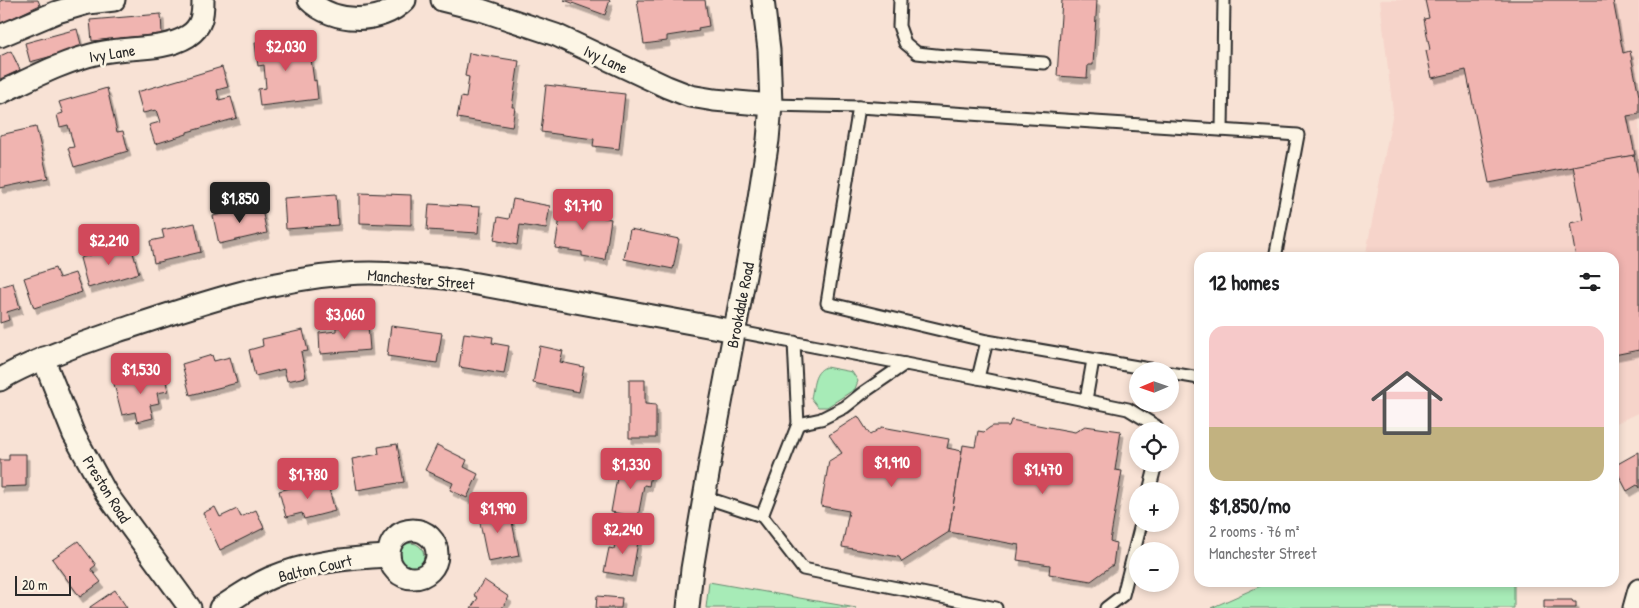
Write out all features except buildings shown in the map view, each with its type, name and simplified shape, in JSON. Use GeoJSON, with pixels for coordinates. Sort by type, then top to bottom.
{"type":"FeatureCollection","features":[{"type":"Feature","properties":{"kind":"street"},"geometry":{"type":"LineString","coordinates":[[0,36],[57,12],[114,0]]}},
{"type":"Feature","properties":{"kind":"street","name":"Ivy Lane"},"geometry":{"type":"LineString","coordinates":[[0,93],[55,67],[85,56],[102,52],[151,48],[176,42],[187,37],[200,24],[203,18],[203,0]]}},
{"type":"Feature","properties":{"kind":"street"},"geometry":{"type":"LineString","coordinates":[[309,0],[326,13],[341,17],[364,18],[393,9],[405,0]]}},
{"type":"Feature","properties":{"kind":"street","name":"Ivy Lane"},"geometry":{"type":"LineString","coordinates":[[442,0],[480,5],[556,35],[666,87],[690,96],[771,105]]}},
{"type":"Feature","properties":{"kind":"street","name":"Brookdale Road"},"geometry":{"type":"LineString","coordinates":[[688,608],[692,568],[704,497],[756,217],[768,140],[771,105],[769,50],[763,0]]}},
{"type":"Feature","properties":{"kind":"street","name":"Manchester Street"},"geometry":{"type":"LineString","coordinates":[[0,380],[43,358],[95,338],[210,300],[253,289],[317,277],[362,273],[444,278],[735,331]]}},
{"type":"Feature","properties":{"kind":"street","name":"Preston Road"},"geometry":{"type":"LineString","coordinates":[[43,358],[74,435],[106,493],[190,608]]}},
{"type":"Feature","properties":{"kind":"street","name":"Balton Court"},"geometry":{"type":"LineString","coordinates":[[220,608],[244,592],[272,578],[298,569],[330,562],[389,556]]}},
{"type":"Feature","properties":{"kind":"street"},"geometry":{"type":"LineString","coordinates":[[1634,608],[1639,590]]}},
{"type":"Feature","properties":{"kind":"lane"},"geometry":{"type":"LineString","coordinates":[[900,0],[899,26],[905,43],[917,53],[1044,63]]}},
{"type":"Feature","properties":{"kind":"lane"},"geometry":{"type":"LineString","coordinates":[[1222,130],[1224,0]]}},
{"type":"Feature","properties":{"kind":"lane"},"geometry":{"type":"LineString","coordinates":[[771,105],[859,107],[1298,135],[1276,252]]}},
{"type":"Feature","properties":{"kind":"lane"},"geometry":{"type":"LineString","coordinates":[[859,107],[827,303],[987,341],[1129,366]]}},
{"type":"Feature","properties":{"kind":"lane"},"geometry":{"type":"LineString","coordinates":[[735,331],[1128,409],[1149,422]]}},
{"type":"Feature","properties":{"kind":"lane"},"geometry":{"type":"LineString","coordinates":[[978,378],[987,341]]}},
{"type":"Feature","properties":{"kind":"lane"},"geometry":{"type":"LineString","coordinates":[[762,516],[798,424],[794,342]]}},
{"type":"Feature","properties":{"kind":"lane"},"geometry":{"type":"LineString","coordinates":[[1086,400],[1093,360]]}},
{"type":"Feature","properties":{"kind":"lane"},"geometry":{"type":"LineString","coordinates":[[798,424],[821,419],[845,407],[905,364]]}},
{"type":"Feature","properties":{"kind":"lane"},"geometry":{"type":"LineString","coordinates":[[1179,375],[1194,377]]}},
{"type":"Feature","properties":{"kind":"lane"},"geometry":{"type":"LineString","coordinates":[[704,497],[762,516],[803,569],[996,608]]}},
{"type":"Feature","properties":{"kind":"lane"},"geometry":{"type":"LineString","coordinates":[[1106,608],[1124,595],[1139,532]]}},
{"type":"Feature","properties":{"kind":"shaded area"},"geometry":{"type":"Polygon","coordinates":[[[1380,0],[1639,0],[1639,413],[1619,422],[1619,252],[1366,252],[1393,112],[1380,0]]]}},
{"type":"Feature","properties":{"kind":"green space"},"geometry":{"type":"Polygon","coordinates":[[[826,367],[852,372],[858,381],[855,389],[827,407],[818,407],[811,398],[816,376],[826,367]]]}},
{"type":"Feature","properties":{"kind":"green space"},"geometry":{"type":"Polygon","coordinates":[[[411,543],[420,547],[424,556],[420,565],[411,569],[402,565],[398,556],[402,547],[411,543]]]}},
{"type":"Feature","properties":{"kind":"green space"},"geometry":{"type":"Polygon","coordinates":[[[709,582],[856,608],[706,608],[709,582]]]}},
{"type":"Feature","properties":{"kind":"green space"},"geometry":{"type":"Polygon","coordinates":[[[1258,587],[1514,587],[1514,608],[1211,608],[1258,587]]]}}]}
